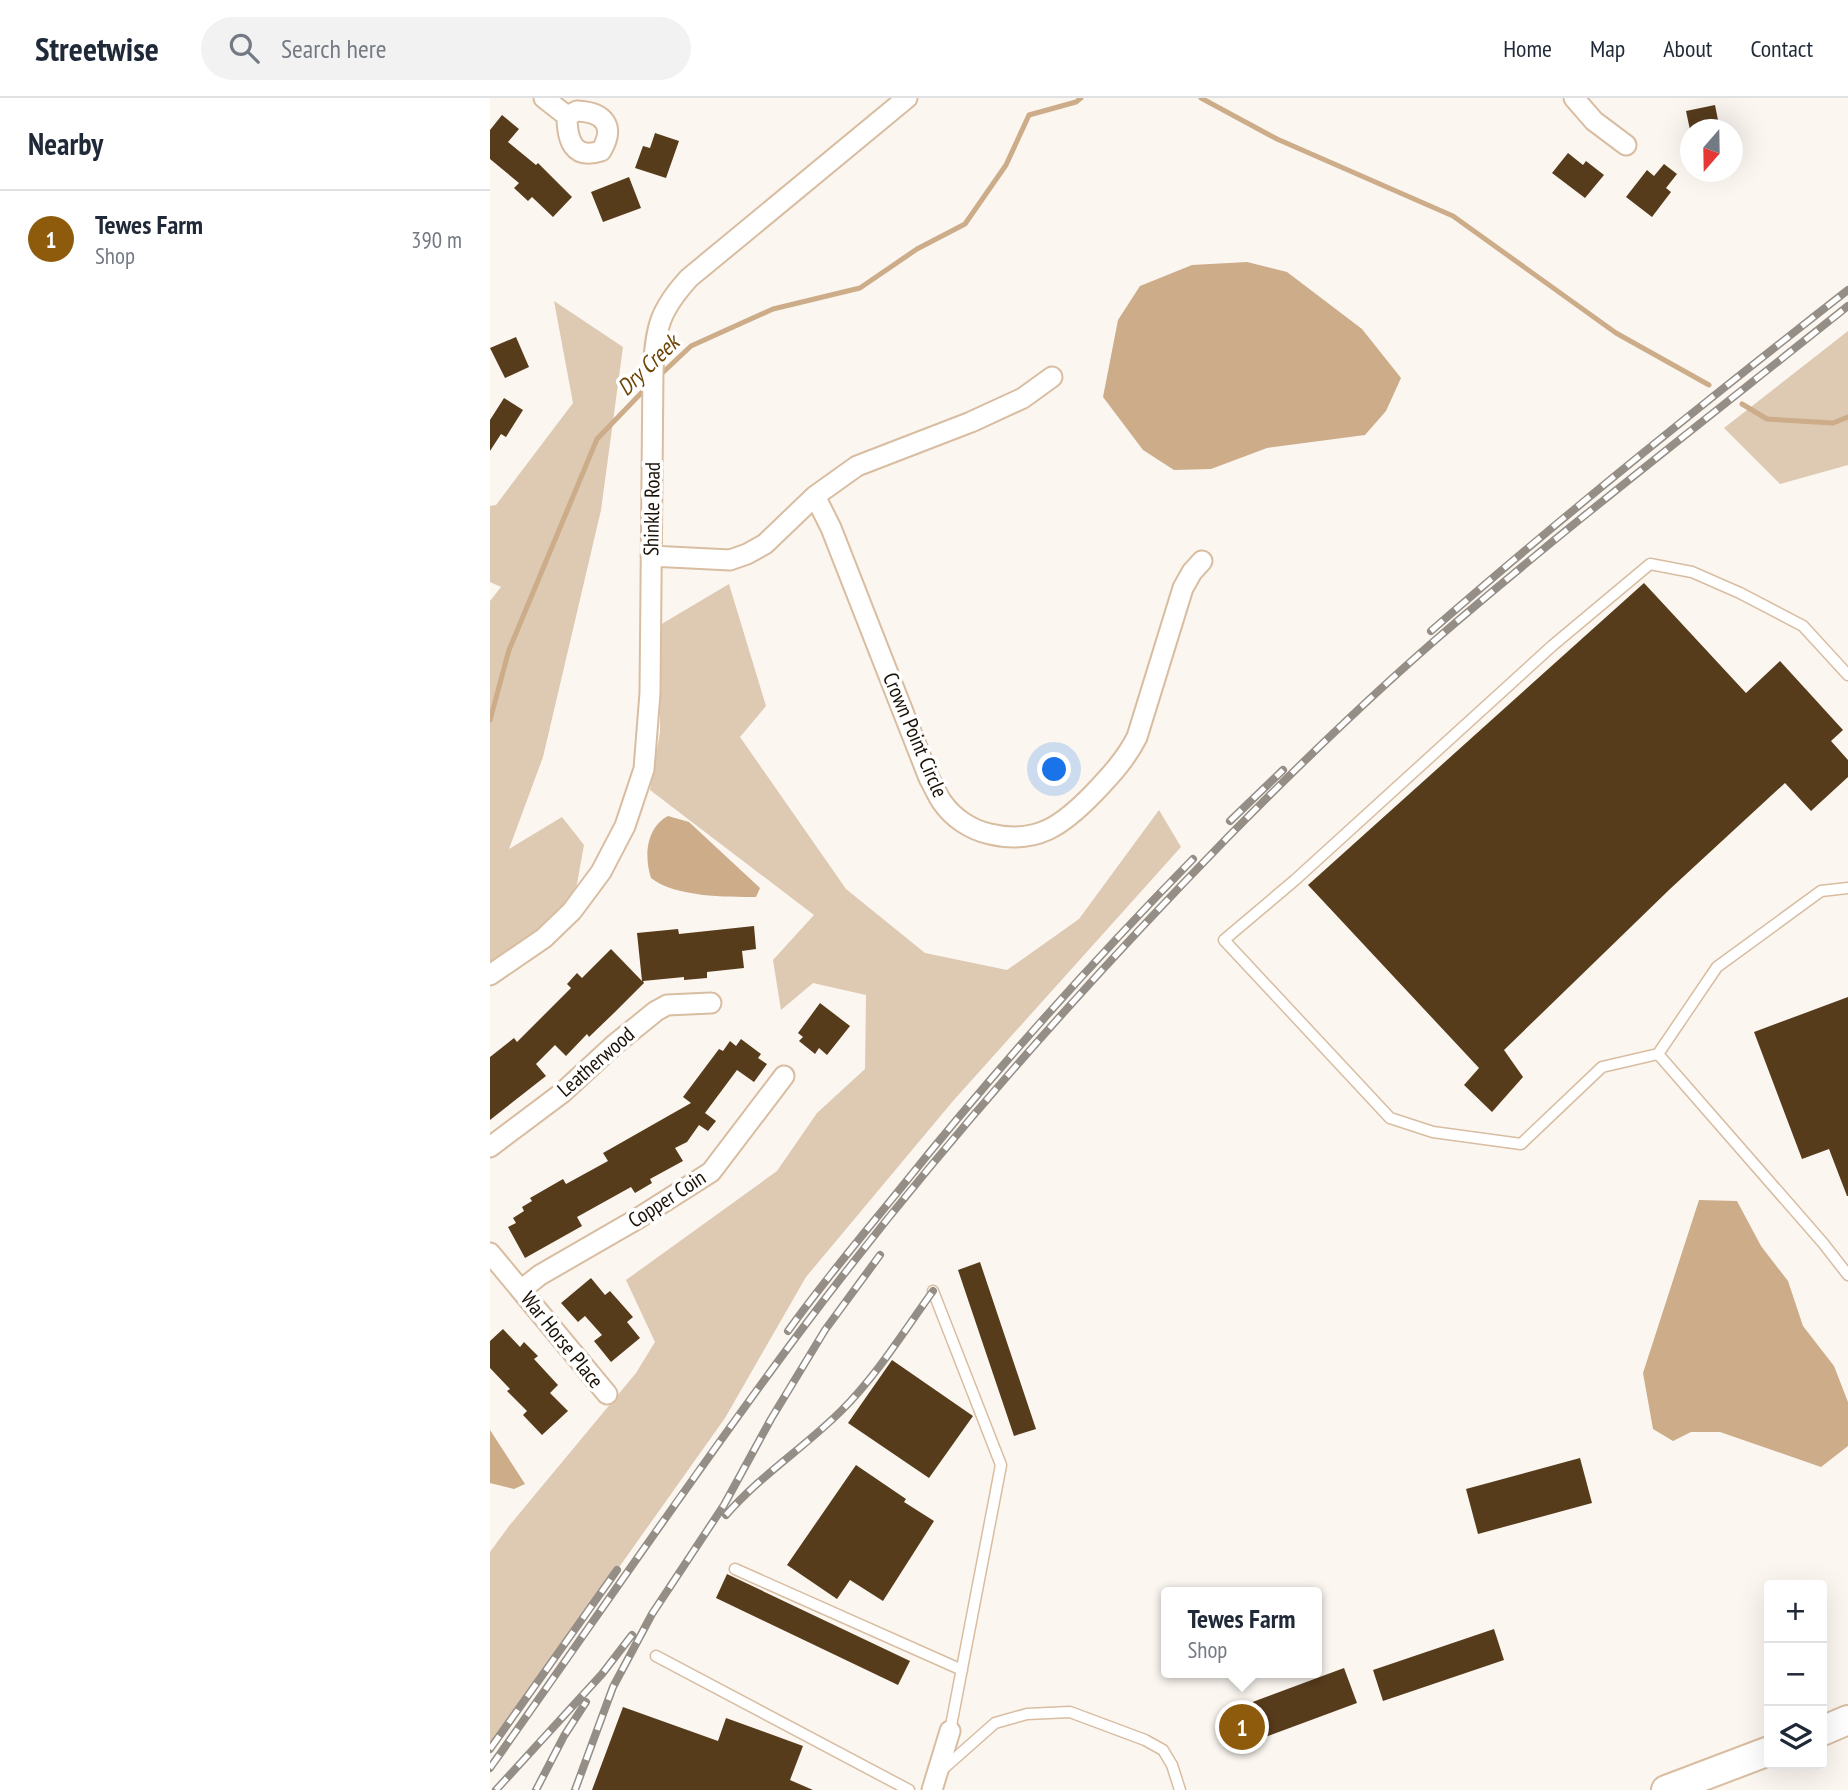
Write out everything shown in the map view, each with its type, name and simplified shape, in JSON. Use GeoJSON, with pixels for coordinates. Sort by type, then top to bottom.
{"type":"FeatureCollection","features":[{"type":"Feature","properties":{"kind":"main road"},"geometry":{"type":"LineString","coordinates":[[1827,1729],[1848,1720]]}},
{"type":"Feature","properties":{"kind":"main road"},"geometry":{"type":"LineString","coordinates":[[1666,1790],[1764,1753]]}},
{"type":"Feature","properties":{"kind":"street"},"geometry":{"type":"LineString","coordinates":[[544,98],[567,116]]}},
{"type":"Feature","properties":{"kind":"street","name":"Shinkle Road"},"geometry":{"type":"LineString","coordinates":[[490,975],[544,938],[572,911],[601,872],[634,803],[644,769],[648,741],[653,370],[656,333],[663,313],[688,278],[907,98]]}},
{"type":"Feature","properties":{"kind":"street"},"geometry":{"type":"LineString","coordinates":[[1574,98],[1594,121],[1626,145]]}},
{"type":"Feature","properties":{"kind":"street"},"geometry":{"type":"LineString","coordinates":[[652,556],[730,560],[747,554],[765,544],[815,496],[857,466],[971,422],[1023,398],[1052,377]]}},
{"type":"Feature","properties":{"kind":"street","name":"Crown Point Circle"},"geometry":{"type":"LineString","coordinates":[[815,496],[831,528],[929,778],[942,802],[968,826],[1008,838],[1029,836],[1064,822],[1118,769],[1137,737],[1183,588],[1202,561]]}},
{"type":"Feature","properties":{"kind":"street","name":"Leatherwood"},"geometry":{"type":"LineString","coordinates":[[490,1147],[562,1093],[656,1011],[667,1005],[711,1003]]}},
{"type":"Feature","properties":{"kind":"street","name":"Copper Coin"},"geometry":{"type":"LineString","coordinates":[[521,1290],[540,1275],[711,1172],[785,1076]]}},
{"type":"Feature","properties":{"kind":"street","name":"War Horse Place"},"geometry":{"type":"LineString","coordinates":[[490,1253],[607,1394]]}},
{"type":"Feature","properties":{"kind":"street"},"geometry":{"type":"LineString","coordinates":[[935,1782],[950,1731]]}},
{"type":"Feature","properties":{"kind":"lane"},"geometry":{"type":"LineString","coordinates":[[1848,675],[1803,626],[1740,593],[1692,572],[1650,564],[1552,646],[1295,880],[1224,940],[1390,1118],[1433,1132],[1521,1144],[1602,1067],[1658,1054],[1717,967],[1821,891],[1848,888]]}},
{"type":"Feature","properties":{"kind":"lane"},"geometry":{"type":"LineString","coordinates":[[1658,1054],[1848,1275]]}},
{"type":"Feature","properties":{"kind":"lane"},"geometry":{"type":"LineString","coordinates":[[933,1291],[1001,1465],[950,1731]]}},
{"type":"Feature","properties":{"kind":"lane"},"geometry":{"type":"LineString","coordinates":[[735,1569],[962,1670]]}},
{"type":"Feature","properties":{"kind":"lane"},"geometry":{"type":"LineString","coordinates":[[656,1656],[909,1790]]}},
{"type":"Feature","properties":{"kind":"lane"},"geometry":{"type":"LineString","coordinates":[[935,1782],[995,1723],[1027,1714],[1070,1712],[1145,1740],[1163,1750],[1172,1765],[1180,1790]]}},
{"type":"Feature","properties":{"kind":"shaded area"},"geometry":{"type":"Polygon","coordinates":[[[1247,262],[1287,272],[1362,329],[1401,378],[1386,411],[1365,435],[1267,448],[1211,469],[1174,470],[1143,450],[1103,397],[1118,320],[1140,286],[1192,265],[1247,262]]]}},
{"type":"Feature","properties":{"kind":"shaded area"},"geometry":{"type":"Polygon","coordinates":[[[554,301],[623,347],[601,510],[543,757],[509,849],[562,817],[584,845],[572,911],[490,975],[490,601],[501,587],[490,582],[490,506],[496,505],[573,403],[554,301]]]}},
{"type":"Feature","properties":{"kind":"shaded area"},"geometry":{"type":"Polygon","coordinates":[[[1848,331],[1848,465],[1780,484],[1724,428],[1848,331]]]}},
{"type":"Feature","properties":{"kind":"shaded area"},"geometry":{"type":"Polygon","coordinates":[[[729,584],[766,706],[740,737],[846,889],[925,953],[1007,970],[1079,919],[1159,810],[1181,847],[953,1101],[806,1277],[725,1418],[490,1749],[490,1552],[636,1373],[655,1342],[626,1280],[777,1171],[817,1113],[865,1069],[866,995],[813,983],[781,1010],[773,960],[814,915],[650,790],[660,732],[660,625],[729,584]]]}},
{"type":"Feature","properties":{"kind":"shaded area"},"geometry":{"type":"Polygon","coordinates":[[[668,816],[689,822],[760,888],[756,897],[687,892],[673,889],[651,878],[648,852],[651,835],[668,816]]]}},
{"type":"Feature","properties":{"kind":"shaded area"},"geometry":{"type":"Polygon","coordinates":[[[1699,1200],[1737,1201],[1761,1246],[1788,1281],[1803,1326],[1834,1366],[1848,1402],[1848,1446],[1821,1467],[1720,1432],[1691,1432],[1673,1441],[1653,1429],[1643,1373],[1699,1200]]]}},
{"type":"Feature","properties":{"kind":"shaded area"},"geometry":{"type":"Polygon","coordinates":[[[490,1430],[525,1484],[514,1489],[490,1483],[490,1430]]]}},
{"type":"Feature","properties":{"kind":"building"},"geometry":{"type":"Polygon","coordinates":[[[1715,105],[1718,119],[1688,119],[1686,111],[1715,105]]]}},
{"type":"Feature","properties":{"kind":"building"},"geometry":{"type":"Polygon","coordinates":[[[502,115],[519,129],[508,142],[536,165],[538,163],[572,197],[553,217],[532,197],[528,201],[514,188],[519,183],[490,159],[490,130],[502,115]]]}},
{"type":"Feature","properties":{"kind":"building"},"geometry":{"type":"Polygon","coordinates":[[[655,133],[679,141],[666,178],[635,168],[643,146],[650,148],[655,133]]]}},
{"type":"Feature","properties":{"kind":"building"},"geometry":{"type":"Polygon","coordinates":[[[1568,153],[1583,165],[1586,161],[1604,175],[1585,198],[1552,173],[1568,153]]]}},
{"type":"Feature","properties":{"kind":"building"},"geometry":{"type":"Polygon","coordinates":[[[1664,164],[1677,174],[1666,188],[1671,192],[1652,217],[1626,197],[1647,170],[1654,176],[1664,164]]]}},
{"type":"Feature","properties":{"kind":"building"},"geometry":{"type":"Polygon","coordinates":[[[629,177],[641,208],[603,222],[591,192],[629,177]]]}},
{"type":"Feature","properties":{"kind":"building"},"geometry":{"type":"Polygon","coordinates":[[[516,337],[529,367],[505,378],[490,348],[516,337]]]}},
{"type":"Feature","properties":{"kind":"building"},"geometry":{"type":"Polygon","coordinates":[[[504,398],[523,410],[506,437],[501,434],[490,451],[490,420],[504,398]]]}},
{"type":"Feature","properties":{"kind":"building"},"geometry":{"type":"Polygon","coordinates":[[[1644,583],[1746,693],[1780,661],[1843,730],[1831,741],[1848,760],[1848,777],[1811,811],[1785,783],[1670,889],[1504,1050],[1523,1077],[1492,1112],[1464,1085],[1479,1068],[1308,885],[1644,583]]]}},
{"type":"Feature","properties":{"kind":"building"},"geometry":{"type":"Polygon","coordinates":[[[754,926],[756,949],[742,951],[744,968],[707,972],[707,978],[643,981],[615,1012],[589,1037],[587,1034],[566,1056],[555,1045],[536,1064],[546,1076],[490,1120],[490,1057],[514,1038],[517,1042],[571,988],[567,984],[577,973],[582,978],[611,949],[642,981],[637,933],[678,929],[679,934],[754,926]]]}},
{"type":"Feature","properties":{"kind":"building"},"geometry":{"type":"Polygon","coordinates":[[[1848,997],[1847,1196],[1829,1149],[1802,1159],[1754,1032],[1848,997]]]}},
{"type":"Feature","properties":{"kind":"building"},"geometry":{"type":"Polygon","coordinates":[[[820,1003],[850,1026],[827,1055],[819,1048],[815,1054],[799,1041],[803,1037],[798,1033],[820,1003]]]}},
{"type":"Feature","properties":{"kind":"building"},"geometry":{"type":"Polygon","coordinates":[[[741,1039],[761,1054],[758,1058],[767,1064],[754,1082],[737,1070],[705,1113],[716,1121],[708,1131],[699,1125],[687,1142],[675,1148],[683,1161],[650,1179],[652,1183],[635,1193],[631,1187],[577,1217],[582,1226],[525,1258],[508,1227],[516,1223],[513,1218],[524,1211],[522,1207],[532,1201],[530,1198],[563,1179],[566,1184],[608,1161],[603,1153],[691,1103],[683,1097],[719,1049],[723,1051],[730,1041],[736,1046],[741,1039]]]}},
{"type":"Feature","properties":{"kind":"building"},"geometry":{"type":"Polygon","coordinates":[[[980,1262],[1036,1429],[1014,1436],[958,1270],[980,1262]]]}},
{"type":"Feature","properties":{"kind":"building"},"geometry":{"type":"Polygon","coordinates":[[[591,1278],[605,1295],[610,1291],[633,1317],[627,1322],[640,1338],[611,1362],[594,1341],[602,1335],[585,1316],[578,1322],[561,1303],[591,1278]]]}},
{"type":"Feature","properties":{"kind":"building"},"geometry":{"type":"Polygon","coordinates":[[[503,1329],[520,1347],[524,1342],[538,1356],[534,1359],[558,1385],[550,1393],[568,1411],[542,1435],[523,1415],[527,1411],[507,1391],[510,1389],[490,1368],[490,1341],[503,1329]]]}},
{"type":"Feature","properties":{"kind":"building"},"geometry":{"type":"Polygon","coordinates":[[[892,1360],[973,1416],[929,1478],[848,1423],[892,1360]]]}},
{"type":"Feature","properties":{"kind":"building"},"geometry":{"type":"Polygon","coordinates":[[[1580,1458],[1592,1503],[1478,1534],[1466,1489],[1580,1458]]]}},
{"type":"Feature","properties":{"kind":"building"},"geometry":{"type":"Polygon","coordinates":[[[856,1465],[934,1521],[883,1601],[850,1580],[837,1599],[787,1565],[856,1465]]]}},
{"type":"Feature","properties":{"kind":"building"},"geometry":{"type":"Polygon","coordinates":[[[727,1574],[910,1661],[898,1685],[716,1598],[727,1574]]]}},
{"type":"Feature","properties":{"kind":"building"},"geometry":{"type":"Polygon","coordinates":[[[1494,1629],[1504,1660],[1383,1701],[1373,1670],[1494,1629]]]}},
{"type":"Feature","properties":{"kind":"building"},"geometry":{"type":"Polygon","coordinates":[[[1344,1668],[1357,1703],[1236,1748],[1223,1713],[1344,1668]]]}},
{"type":"Feature","properties":{"kind":"building"},"geometry":{"type":"Polygon","coordinates":[[[623,1707],[718,1741],[726,1718],[803,1746],[790,1780],[813,1790],[592,1790],[623,1707]]]}},
{"type":"Feature","properties":{"kind":"waterway","name":"Dry Creek"},"geometry":{"type":"LineString","coordinates":[[658,377],[691,346],[773,309],[860,288],[917,249],[965,224],[1006,165],[1029,115],[1076,102],[1081,98]]}},
{"type":"Feature","properties":{"kind":"waterway"},"geometry":{"type":"LineString","coordinates":[[1201,98],[1277,139],[1453,216],[1616,333],[1709,385]]}},
{"type":"Feature","properties":{"kind":"waterway","name":"Dry Creek"},"geometry":{"type":"LineString","coordinates":[[490,720],[509,650],[597,439],[648,386]]}},
{"type":"Feature","properties":{"kind":"waterway"},"geometry":{"type":"LineString","coordinates":[[1742,404],[1767,419],[1833,423],[1848,417]]}},
{"type":"Feature","properties":{"kind":"railway"},"geometry":{"type":"LineString","coordinates":[[1431,631],[1637,458],[1848,290]]}},
{"type":"Feature","properties":{"kind":"railway"},"geometry":{"type":"LineString","coordinates":[[490,1768],[720,1440],[849,1268],[952,1140],[1115,956],[1253,812],[1407,665],[1587,514],[1848,306]]}},
{"type":"Feature","properties":{"kind":"railway"},"geometry":{"type":"LineString","coordinates":[[1230,821],[1283,770]]}},
{"type":"Feature","properties":{"kind":"railway"},"geometry":{"type":"LineString","coordinates":[[788,1331],[857,1242],[1006,1062],[1079,979],[1193,859]]}},
{"type":"Feature","properties":{"kind":"railway"},"geometry":{"type":"LineString","coordinates":[[575,1790],[613,1687],[652,1614],[724,1505],[771,1419],[825,1330],[880,1255]]}},
{"type":"Feature","properties":{"kind":"railway"},"geometry":{"type":"LineString","coordinates":[[726,1515],[855,1396],[879,1368],[933,1291]]}},
{"type":"Feature","properties":{"kind":"railway"},"geometry":{"type":"LineString","coordinates":[[490,1749],[617,1570]]}},
{"type":"Feature","properties":{"kind":"railway"},"geometry":{"type":"LineString","coordinates":[[496,1790],[602,1674],[632,1635]]}},
{"type":"Feature","properties":{"kind":"railway"},"geometry":{"type":"LineString","coordinates":[[536,1790],[564,1736],[586,1702]]}},
{"type":"Feature","properties":{"kind":"place","name":"Tewes Farm"},"geometry":{"type":"Point","coordinates":[1242,1727]}}]}
